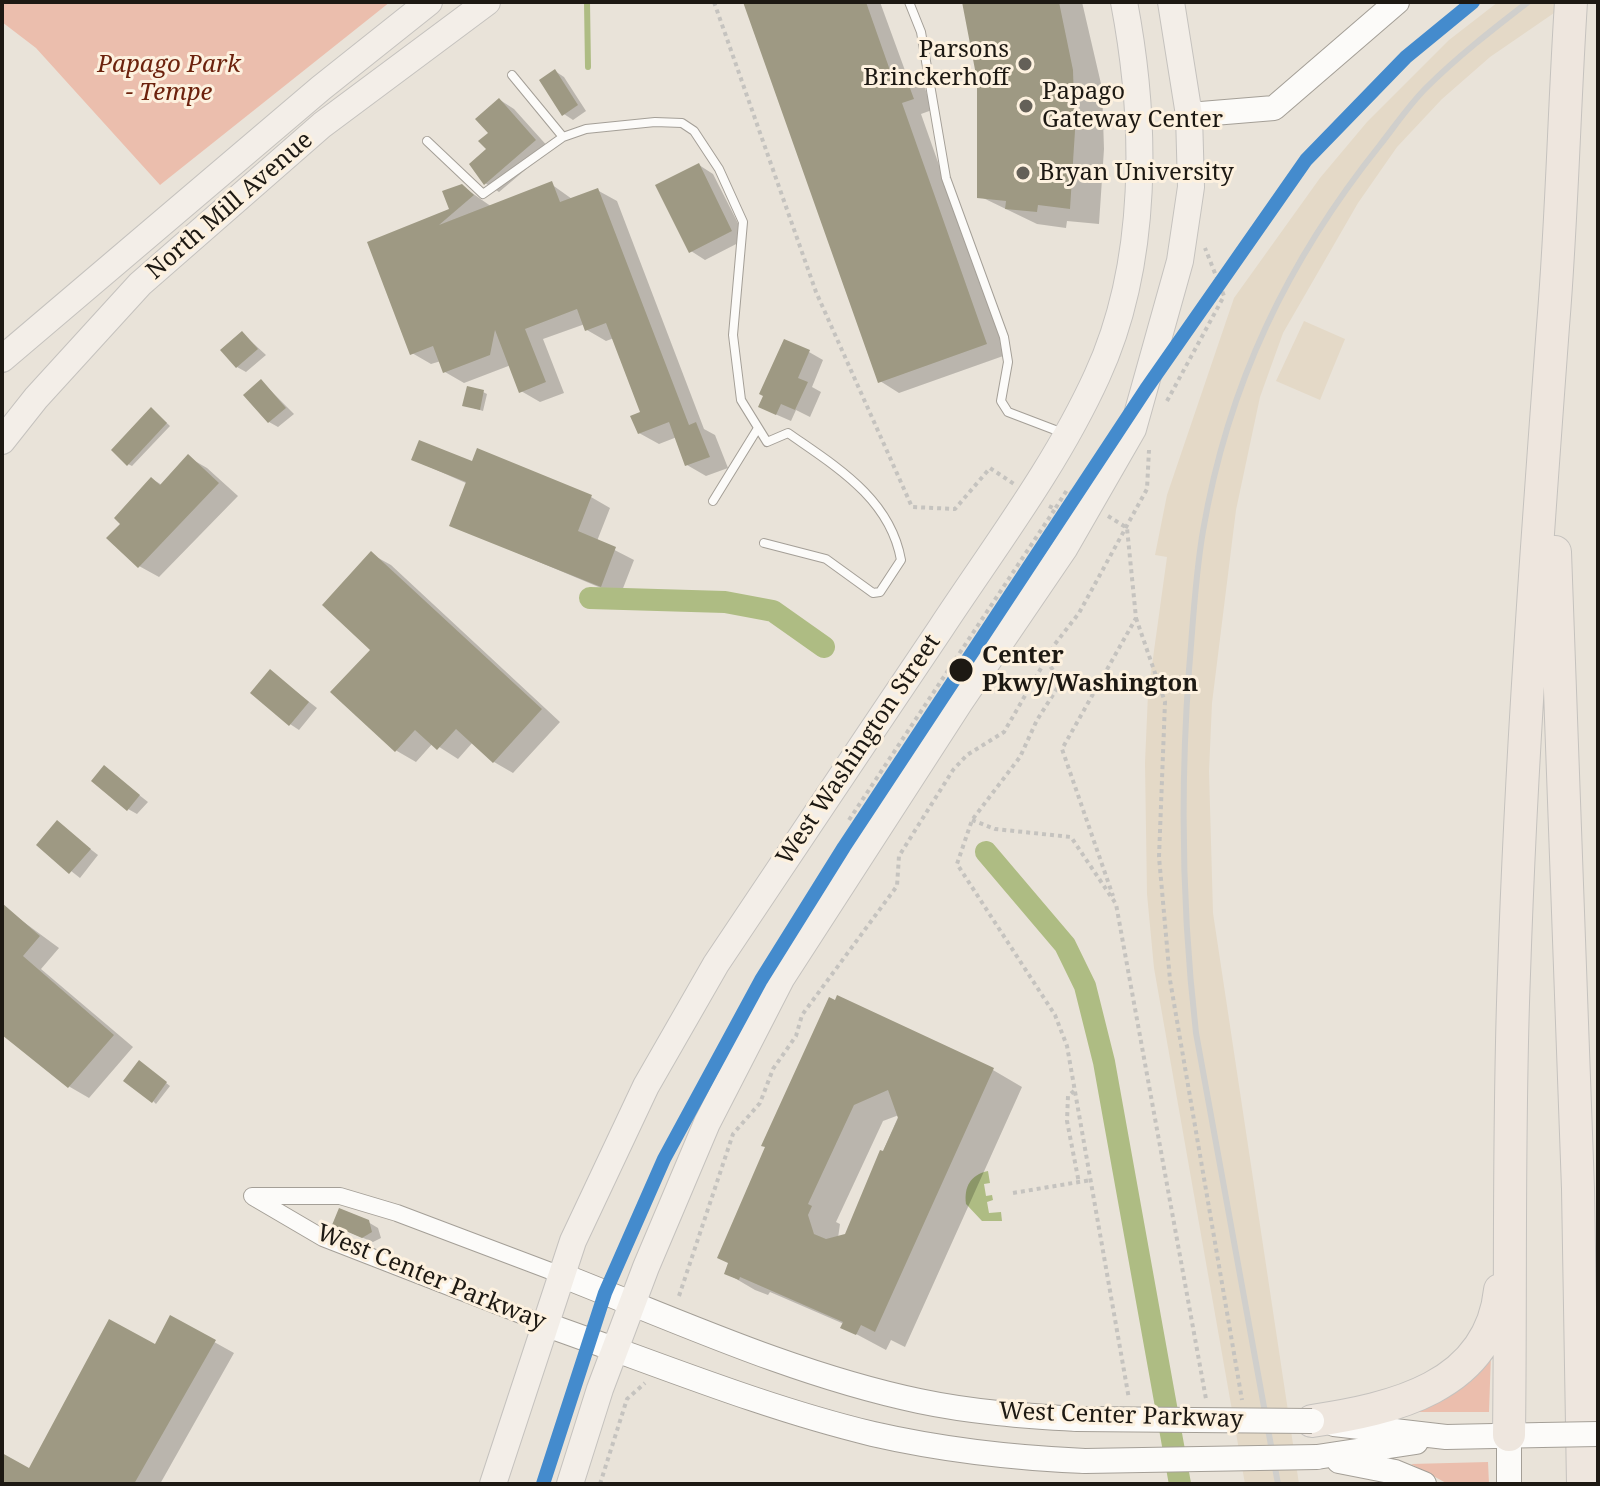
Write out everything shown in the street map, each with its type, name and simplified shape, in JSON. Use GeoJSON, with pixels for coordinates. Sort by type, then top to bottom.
{"type":"FeatureCollection","features":[{"type":"Feature","properties":{"kind":"highway"},"geometry":{"type":"LineString","coordinates":[[1571,2],[1554,325],[1554,522],[1577,1158],[1583,1484]]}},
{"type":"Feature","properties":{"kind":"highway"},"geometry":{"type":"LineString","coordinates":[[1312,1421],[1403,1403],[1437,1386],[1467,1361],[1489,1327],[1499,1298],[1507,1223],[1521,794],[1542,444],[1554,325]]}},
{"type":"Feature","properties":{"kind":"highway"},"geometry":{"type":"LineString","coordinates":[[1507,1223],[1511,1299],[1509,1435]]}},
{"type":"Feature","properties":{"kind":"main road","name":"North Mill Avenue"},"geometry":{"type":"LineString","coordinates":[[2,359],[344,69],[429,2]]}},
{"type":"Feature","properties":{"kind":"main road","name":"North Mill Avenue"},"geometry":{"type":"LineString","coordinates":[[2,441],[36,398],[140,284],[332,117],[487,2]]}},
{"type":"Feature","properties":{"kind":"main road","name":"West Washington Street"},"geometry":{"type":"LineString","coordinates":[[493,1484],[573,1241],[646,1086],[716,964],[1067,435],[1098,374],[1134,234],[1141,168],[1141,127],[1124,2]]}},
{"type":"Feature","properties":{"kind":"main road"},"geometry":{"type":"LineString","coordinates":[[570,1484],[632,1303],[707,1123],[781,979],[960,702],[1064,549],[1133,429],[1180,261],[1191,187],[1189,115],[1171,2]]}},
{"type":"Feature","properties":{"kind":"street"},"geometry":{"type":"LineString","coordinates":[[1189,115],[1274,108],[1397,2]]}},
{"type":"Feature","properties":{"kind":"street","name":"West Center Parkway"},"geometry":{"type":"LineString","coordinates":[[1446,1437],[1312,1421],[1077,1419],[984,1411],[906,1398],[796,1365],[397,1213],[340,1196],[252,1196],[323,1238],[544,1324],[747,1398],[864,1432],[974,1452],[1085,1461],[1317,1457],[1446,1437],[1598,1434]]}},
{"type":"Feature","properties":{"kind":"street"},"geometry":{"type":"LineString","coordinates":[[1509,1435],[1509,1484]]}},
{"type":"Feature","properties":{"kind":"street"},"geometry":{"type":"LineString","coordinates":[[1317,1457],[1395,1472],[1424,1484]]}},
{"type":"Feature","properties":{"kind":"lane"},"geometry":{"type":"LineString","coordinates":[[909,2],[921,32],[946,178],[1004,337],[1008,362],[1001,401],[1008,412],[1067,435]]}},
{"type":"Feature","properties":{"kind":"lane"},"geometry":{"type":"LineString","coordinates":[[512,75],[563,137]]}},
{"type":"Feature","properties":{"kind":"lane"},"geometry":{"type":"LineString","coordinates":[[427,141],[483,194],[563,137],[586,129],[655,122],[682,123],[694,131],[719,169],[743,222],[733,335],[741,400],[767,442],[788,433],[859,483],[884,517],[901,560],[880,592],[873,593],[826,559],[764,543]]}},
{"type":"Feature","properties":{"kind":"lane"},"geometry":{"type":"LineString","coordinates":[[713,501],[758,428]]}},
{"type":"Feature","properties":{"kind":"path"},"geometry":{"type":"LineString","coordinates":[[714,2],[816,292],[912,507],[955,509],[990,468],[1016,485]]}},
{"type":"Feature","properties":{"kind":"path"},"geometry":{"type":"LineString","coordinates":[[1164,406],[1224,296],[1204,247]]}},
{"type":"Feature","properties":{"kind":"path"},"geometry":{"type":"LineString","coordinates":[[679,1296],[733,1134],[760,1103],[773,1069],[796,1036],[802,1015],[897,886],[899,856],[953,770],[967,755],[1004,732],[1046,660],[1079,613],[1147,489],[1149,444]]}},
{"type":"Feature","properties":{"kind":"path"},"geometry":{"type":"LineString","coordinates":[[849,820],[1067,490],[1072,493]]}},
{"type":"Feature","properties":{"kind":"path"},"geometry":{"type":"LineString","coordinates":[[1049,506],[1055,509]]}},
{"type":"Feature","properties":{"kind":"path"},"geometry":{"type":"LineString","coordinates":[[1103,512],[1127,528]]}},
{"type":"Feature","properties":{"kind":"path"},"geometry":{"type":"LineString","coordinates":[[1127,528],[1136,618],[1165,702],[1159,857],[1170,980],[1244,1408]]}},
{"type":"Feature","properties":{"kind":"path"},"geometry":{"type":"LineString","coordinates":[[1136,618],[1062,749],[1116,904],[1207,1409]]}},
{"type":"Feature","properties":{"kind":"path"},"geometry":{"type":"LineString","coordinates":[[1046,660],[1058,677],[1055,695],[1037,720],[1020,757],[972,820],[957,858],[960,870],[1055,1015],[1067,1046],[1132,1413]]}},
{"type":"Feature","properties":{"kind":"path"},"geometry":{"type":"LineString","coordinates":[[972,820],[995,829],[1071,837],[1116,904]]}},
{"type":"Feature","properties":{"kind":"path"},"geometry":{"type":"LineString","coordinates":[[1074,1091],[1068,1096],[1067,1121],[1079,1183]]}},
{"type":"Feature","properties":{"kind":"path"},"geometry":{"type":"LineString","coordinates":[[1013,1193],[1091,1180]]}},
{"type":"Feature","properties":{"kind":"path"},"geometry":{"type":"LineString","coordinates":[[600,1484],[627,1399],[646,1381]]}},
{"type":"Feature","properties":{"kind":"shaded area"},"geometry":{"type":"Polygon","coordinates":[[[1498,2],[1570,2],[1490,57],[1442,99],[1397,147],[1358,203],[1283,333],[1260,397],[1236,510],[1212,703],[1209,771],[1213,913],[1299,1484],[1245,1484],[1154,968],[1147,894],[1145,763],[1148,694],[1167,557],[1155,555],[1167,495],[1234,298],[1320,178],[1367,122],[1449,40],[1498,2]]]}},
{"type":"Feature","properties":{"kind":"shaded area"},"geometry":{"type":"Polygon","coordinates":[[[1304,321],[1345,339],[1320,400],[1276,381],[1304,321]]]}},
{"type":"Feature","properties":{"kind":"shaded area"},"geometry":{"type":"Polygon","coordinates":[[[988,1171],[990,1183],[984,1184],[986,1196],[992,1195],[993,1200],[987,1202],[989,1213],[1001,1212],[1002,1221],[982,1221],[966,1204],[970,1183],[977,1175],[988,1171]]]}},
{"type":"Feature","properties":{"kind":"green space","name":"Papago Park - Tempe"},"geometry":{"type":"Polygon","coordinates":[[[2,2],[390,2],[160,185],[36,48],[2,22],[2,2]]]}},
{"type":"Feature","properties":{"kind":"green space"},"geometry":{"type":"Polygon","coordinates":[[[1491,1354],[1489,1412],[1416,1412],[1491,1354]]]}},
{"type":"Feature","properties":{"kind":"green space"},"geometry":{"type":"Polygon","coordinates":[[[1488,1462],[1489,1484],[1448,1484],[1411,1464],[1488,1462]]]}},
{"type":"Feature","properties":{"kind":"building"},"geometry":{"type":"Polygon","coordinates":[[[743,2],[866,2],[892,76],[904,72],[914,99],[902,103],[987,344],[878,383],[743,2]]]}},
{"type":"Feature","properties":{"kind":"building","name":"Papago Gateway Center"},"geometry":{"type":"Polygon","coordinates":[[[962,2],[1059,2],[1073,70],[1075,131],[1070,209],[1038,205],[1037,212],[1005,209],[1006,201],[977,198],[977,80],[962,2]]]}},
{"type":"Feature","properties":{"kind":"building"},"geometry":{"type":"Polygon","coordinates":[[[555,69],[578,105],[562,116],[539,80],[555,69]]]}},
{"type":"Feature","properties":{"kind":"building"},"geometry":{"type":"Polygon","coordinates":[[[499,98],[536,140],[484,185],[469,164],[486,149],[478,141],[488,133],[475,119],[499,98]]]}},
{"type":"Feature","properties":{"kind":"building"},"geometry":{"type":"Polygon","coordinates":[[[699,163],[732,231],[689,253],[655,185],[699,163]]]}},
{"type":"Feature","properties":{"kind":"building"},"geometry":{"type":"Polygon","coordinates":[[[552,181],[560,202],[598,188],[689,425],[696,422],[710,457],[685,466],[669,422],[638,434],[630,416],[640,412],[606,323],[585,331],[577,309],[525,329],[546,382],[519,393],[495,330],[490,355],[443,373],[433,346],[410,355],[367,242],[449,209],[442,191],[462,184],[474,195],[439,225],[552,181]]]}},
{"type":"Feature","properties":{"kind":"building"},"geometry":{"type":"Polygon","coordinates":[[[242,331],[258,349],[236,368],[220,350],[242,331]]]}},
{"type":"Feature","properties":{"kind":"building"},"geometry":{"type":"Polygon","coordinates":[[[784,339],[810,350],[798,378],[808,382],[795,410],[781,404],[776,415],[758,407],[763,396],[759,394],[784,339]]]}},
{"type":"Feature","properties":{"kind":"building"},"geometry":{"type":"Polygon","coordinates":[[[261,379],[286,408],[268,423],[243,395],[261,379]]]}},
{"type":"Feature","properties":{"kind":"building"},"geometry":{"type":"Polygon","coordinates":[[[467,386],[484,390],[480,410],[462,406],[467,386]]]}},
{"type":"Feature","properties":{"kind":"building"},"geometry":{"type":"Polygon","coordinates":[[[151,407],[167,423],[127,466],[111,450],[151,407]]]}},
{"type":"Feature","properties":{"kind":"building"},"geometry":{"type":"Polygon","coordinates":[[[419,440],[472,461],[477,448],[592,495],[578,531],[616,547],[601,587],[449,526],[466,482],[411,460],[419,440]]]}},
{"type":"Feature","properties":{"kind":"building"},"geometry":{"type":"Polygon","coordinates":[[[188,454],[219,483],[138,568],[106,538],[120,524],[114,518],[151,477],[160,485],[188,454]]]}},
{"type":"Feature","properties":{"kind":"building"},"geometry":{"type":"Polygon","coordinates":[[[371,551],[542,709],[493,763],[456,729],[437,750],[415,730],[395,752],[330,692],[370,650],[322,605],[371,551]]]}},
{"type":"Feature","properties":{"kind":"building"},"geometry":{"type":"Polygon","coordinates":[[[270,669],[309,702],[289,726],[250,693],[270,669]]]}},
{"type":"Feature","properties":{"kind":"building"},"geometry":{"type":"Polygon","coordinates":[[[104,765],[140,795],[127,811],[91,781],[104,765]]]}},
{"type":"Feature","properties":{"kind":"building"},"geometry":{"type":"Polygon","coordinates":[[[57,820],[91,849],[69,874],[36,845],[57,820]]]}},
{"type":"Feature","properties":{"kind":"building"},"geometry":{"type":"Polygon","coordinates":[[[2,903],[40,936],[23,956],[114,1035],[68,1088],[2,1035],[2,903]]]}},
{"type":"Feature","properties":{"kind":"building"},"geometry":{"type":"Polygon","coordinates":[[[837,995],[994,1068],[875,1332],[861,1325],[856,1335],[840,1328],[843,1322],[740,1277],[739,1280],[724,1274],[728,1263],[717,1258],[765,1147],[761,1146],[829,997],[835,1000],[837,995]],[[888,1090],[854,1105],[808,1204],[812,1206],[808,1215],[814,1234],[826,1239],[845,1234],[880,1150],[883,1151],[898,1118],[888,1090]]]}},
{"type":"Feature","properties":{"kind":"building"},"geometry":{"type":"Polygon","coordinates":[[[139,1060],[167,1082],[152,1103],[123,1081],[139,1060]]]}},
{"type":"Feature","properties":{"kind":"building"},"geometry":{"type":"Polygon","coordinates":[[[339,1208],[369,1220],[372,1232],[362,1238],[332,1225],[339,1208]]]}},
{"type":"Feature","properties":{"kind":"building"},"geometry":{"type":"Polygon","coordinates":[[[170,1315],[216,1340],[134,1484],[2,1484],[2,1453],[29,1468],[109,1319],[155,1344],[170,1315]]]}},
{"type":"Feature","properties":{"kind":"waterway"},"geometry":{"type":"LineString","coordinates":[[587,2],[588,67]]}},
{"type":"Feature","properties":{"kind":"waterway"},"geometry":{"type":"LineString","coordinates":[[590,598],[725,602],[773,611],[824,647]]}},
{"type":"Feature","properties":{"kind":"waterway"},"geometry":{"type":"LineString","coordinates":[[986,852],[1065,945],[1085,986],[1104,1062],[1180,1484]]}},
{"type":"Feature","properties":{"kind":"railway"},"geometry":{"type":"LineString","coordinates":[[1278,1484],[1196,1033],[1188,942],[1184,761],[1193,618],[1203,531],[1228,425],[1246,375],[1266,326],[1317,233],[1420,95],[1463,54],[1528,2]]}},
{"type":"Feature","properties":{"kind":"transit line"},"geometry":{"type":"LineString","coordinates":[[543,1484],[605,1293],[664,1159],[761,980],[844,847],[1146,389],[1306,160],[1406,57],[1473,2]]}},
{"type":"Feature","properties":{"kind":"place","name":"Parsons Brinckerhoff"},"geometry":{"type":"Point","coordinates":[1025,64]}},
{"type":"Feature","properties":{"kind":"place","name":"Papago Gateway Center"},"geometry":{"type":"Point","coordinates":[1026,106]}},
{"type":"Feature","properties":{"kind":"place","name":"Bryan University"},"geometry":{"type":"Point","coordinates":[1023,173]}},
{"type":"Feature","properties":{"kind":"place","name":"Center Pkwy/Washington"},"geometry":{"type":"Point","coordinates":[961,670]}}]}
